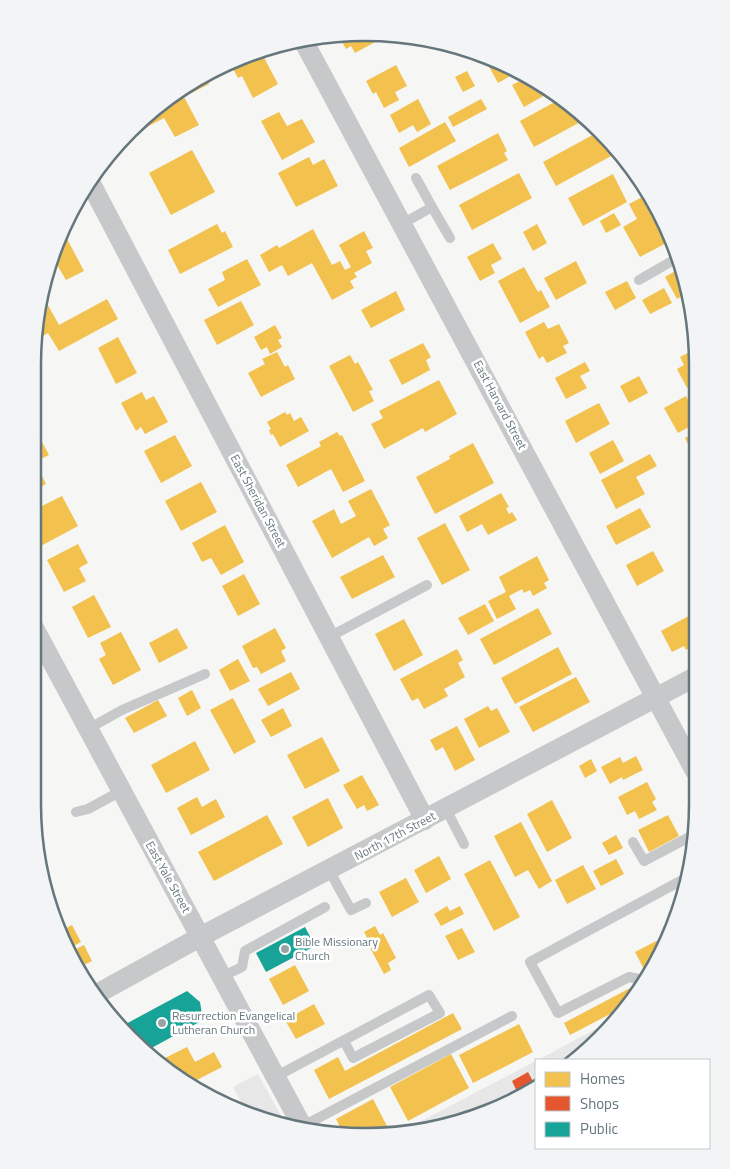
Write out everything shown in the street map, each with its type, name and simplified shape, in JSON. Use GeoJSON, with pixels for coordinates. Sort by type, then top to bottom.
{"type":"FeatureCollection","features":[{"type":"Feature","properties":{"kind":"street","name":"East Harvard Street"},"geometry":{"type":"LineString","coordinates":[[306,46],[689,760]]}},
{"type":"Feature","properties":{"kind":"street","name":"East Sheridan Street"},"geometry":{"type":"LineString","coordinates":[[94,189],[426,820]]}},
{"type":"Feature","properties":{"kind":"street","name":"East Yale Street"},"geometry":{"type":"LineString","coordinates":[[41,641],[301,1122]]}},
{"type":"Feature","properties":{"kind":"street","name":"North 17th Street"},"geometry":{"type":"LineString","coordinates":[[101,992],[200,937],[689,681]]}},
{"type":"Feature","properties":{"kind":"lane"},"geometry":{"type":"LineString","coordinates":[[416,178],[450,238]]}},
{"type":"Feature","properties":{"kind":"lane"},"geometry":{"type":"LineString","coordinates":[[402,224],[432,207]]}},
{"type":"Feature","properties":{"kind":"lane"},"geometry":{"type":"LineString","coordinates":[[639,280],[672,261]]}},
{"type":"Feature","properties":{"kind":"lane"},"geometry":{"type":"LineString","coordinates":[[329,637],[427,584]]}},
{"type":"Feature","properties":{"kind":"lane"},"geometry":{"type":"LineString","coordinates":[[88,729],[122,710],[205,674]]}},
{"type":"Feature","properties":{"kind":"lane"},"geometry":{"type":"LineString","coordinates":[[76,812],[88,809],[121,791]]}},
{"type":"Feature","properties":{"kind":"lane"},"geometry":{"type":"LineString","coordinates":[[446,809],[464,844]]}},
{"type":"Feature","properties":{"kind":"lane"},"geometry":{"type":"LineString","coordinates":[[633,842],[644,861],[687,838]]}},
{"type":"Feature","properties":{"kind":"lane"},"geometry":{"type":"LineString","coordinates":[[329,870],[351,910],[366,903]]}},
{"type":"Feature","properties":{"kind":"lane"},"geometry":{"type":"LineString","coordinates":[[637,979],[629,977],[558,1013],[530,962],[680,881]]}},
{"type":"Feature","properties":{"kind":"lane"},"geometry":{"type":"LineString","coordinates":[[221,977],[242,967],[245,951],[325,907]]}},
{"type":"Feature","properties":{"kind":"lane"},"geometry":{"type":"LineString","coordinates":[[275,1077],[429,996],[440,1013],[353,1058],[344,1041]]}},
{"type":"Feature","properties":{"kind":"lane"},"geometry":{"type":"LineString","coordinates":[[309,1123],[512,1016]]}},
{"type":"Feature","properties":{"kind":"shaded area"},"geometry":{"type":"Polygon","coordinates":[[[599,1027],[564,1059],[540,1059],[599,1027]]]}},
{"type":"Feature","properties":{"kind":"shaded area"},"geometry":{"type":"Polygon","coordinates":[[[535,1062],[535,1079],[508,1094],[469,1111],[416,1124],[535,1062]]]}},
{"type":"Feature","properties":{"kind":"shaded area"},"geometry":{"type":"Polygon","coordinates":[[[258,1074],[282,1117],[241,1103],[233,1087],[258,1074]]]}},
{"type":"Feature","properties":{"kind":"building: Homes"},"geometry":{"type":"Polygon","coordinates":[[[342,42],[376,42],[355,53],[351,46],[346,49],[342,42]]]}},
{"type":"Feature","properties":{"kind":"building: Homes"},"geometry":{"type":"Polygon","coordinates":[[[264,57],[278,84],[253,98],[242,76],[238,78],[233,70],[264,57]]]}},
{"type":"Feature","properties":{"kind":"building: Homes"},"geometry":{"type":"Polygon","coordinates":[[[396,65],[407,86],[395,92],[399,100],[384,108],[376,92],[373,94],[366,81],[396,65]]]}},
{"type":"Feature","properties":{"kind":"building: Homes"},"geometry":{"type":"Polygon","coordinates":[[[489,66],[510,76],[498,83],[489,66]]]}},
{"type":"Feature","properties":{"kind":"building: Homes"},"geometry":{"type":"Polygon","coordinates":[[[467,71],[475,86],[463,92],[455,77],[467,71]]]}},
{"type":"Feature","properties":{"kind":"building: Homes"},"geometry":{"type":"Polygon","coordinates":[[[520,81],[544,95],[524,107],[512,85],[520,81]]]}},
{"type":"Feature","properties":{"kind":"building: Homes"},"geometry":{"type":"Polygon","coordinates":[[[208,82],[209,84],[184,97],[199,125],[175,137],[164,118],[145,128],[168,108],[185,96],[208,82]]]}},
{"type":"Feature","properties":{"kind":"building: Homes"},"geometry":{"type":"Polygon","coordinates":[[[418,99],[431,124],[417,132],[413,125],[399,133],[390,115],[418,99]]]}},
{"type":"Feature","properties":{"kind":"building: Homes"},"geometry":{"type":"Polygon","coordinates":[[[481,99],[487,109],[453,127],[448,117],[481,99]]]}},
{"type":"Feature","properties":{"kind":"building: Homes"},"geometry":{"type":"Polygon","coordinates":[[[554,102],[579,123],[534,147],[520,121],[554,102]]]}},
{"type":"Feature","properties":{"kind":"building: Homes"},"geometry":{"type":"Polygon","coordinates":[[[279,112],[287,126],[302,119],[315,142],[282,160],[261,121],[279,112]]]}},
{"type":"Feature","properties":{"kind":"building: Homes"},"geometry":{"type":"Polygon","coordinates":[[[445,122],[456,141],[409,167],[399,148],[445,122]]]}},
{"type":"Feature","properties":{"kind":"building: Homes"},"geometry":{"type":"Polygon","coordinates":[[[498,133],[507,151],[504,153],[508,160],[450,190],[437,166],[498,133]]]}},
{"type":"Feature","properties":{"kind":"building: Homes"},"geometry":{"type":"Polygon","coordinates":[[[593,135],[611,156],[556,186],[543,162],[593,135]]]}},
{"type":"Feature","properties":{"kind":"building: Homes"},"geometry":{"type":"Polygon","coordinates":[[[192,150],[215,192],[171,215],[149,173],[192,150]]]}},
{"type":"Feature","properties":{"kind":"building: Homes"},"geometry":{"type":"Polygon","coordinates":[[[309,157],[313,165],[324,159],[338,186],[296,207],[278,173],[309,157]]]}},
{"type":"Feature","properties":{"kind":"building: Homes"},"geometry":{"type":"Polygon","coordinates":[[[519,173],[532,198],[472,230],[459,205],[519,173]]]}},
{"type":"Feature","properties":{"kind":"building: Homes"},"geometry":{"type":"Polygon","coordinates":[[[613,174],[627,202],[583,226],[568,198],[613,174]]]}},
{"type":"Feature","properties":{"kind":"building: Homes"},"geometry":{"type":"Polygon","coordinates":[[[642,197],[665,244],[640,257],[623,227],[637,219],[629,204],[642,197]]]}},
{"type":"Feature","properties":{"kind":"building: Homes"},"geometry":{"type":"Polygon","coordinates":[[[614,213],[621,225],[606,233],[600,221],[614,213]]]}},
{"type":"Feature","properties":{"kind":"building: Homes"},"geometry":{"type":"Polygon","coordinates":[[[217,224],[222,233],[225,231],[233,247],[180,274],[168,250],[217,224]]]}},
{"type":"Feature","properties":{"kind":"building: Homes"},"geometry":{"type":"Polygon","coordinates":[[[537,224],[547,243],[533,251],[523,232],[537,224]]]}},
{"type":"Feature","properties":{"kind":"building: Homes"},"geometry":{"type":"Polygon","coordinates":[[[313,229],[332,265],[340,261],[345,270],[351,267],[339,245],[364,231],[373,248],[366,251],[372,263],[354,273],[357,277],[350,281],[354,288],[332,300],[312,263],[288,276],[282,265],[269,272],[260,255],[277,245],[279,248],[313,229]]]}},
{"type":"Feature","properties":{"kind":"building: Homes"},"geometry":{"type":"Polygon","coordinates":[[[67,239],[84,271],[66,280],[57,265],[67,239]]]}},
{"type":"Feature","properties":{"kind":"building: Homes"},"geometry":{"type":"Polygon","coordinates":[[[493,243],[502,259],[491,265],[495,273],[480,281],[467,257],[493,243]]]}},
{"type":"Feature","properties":{"kind":"building: Homes"},"geometry":{"type":"Polygon","coordinates":[[[247,259],[261,285],[218,307],[208,289],[225,280],[222,272],[247,259]]]}},
{"type":"Feature","properties":{"kind":"building: Homes"},"geometry":{"type":"Polygon","coordinates":[[[576,261],[587,283],[556,300],[544,278],[576,261]]]}},
{"type":"Feature","properties":{"kind":"building: Homes"},"geometry":{"type":"Polygon","coordinates":[[[524,267],[538,292],[541,290],[550,307],[520,323],[498,281],[524,267]]]}},
{"type":"Feature","properties":{"kind":"building: Homes"},"geometry":{"type":"Polygon","coordinates":[[[675,271],[682,296],[677,299],[665,277],[675,271]]]}},
{"type":"Feature","properties":{"kind":"building: Homes"},"geometry":{"type":"Polygon","coordinates":[[[627,281],[636,298],[615,310],[605,292],[627,281]]]}},
{"type":"Feature","properties":{"kind":"building: Homes"},"geometry":{"type":"Polygon","coordinates":[[[664,288],[672,303],[650,314],[642,300],[664,288]]]}},
{"type":"Feature","properties":{"kind":"building: Homes"},"geometry":{"type":"Polygon","coordinates":[[[396,291],[405,310],[371,328],[361,310],[396,291]]]}},
{"type":"Feature","properties":{"kind":"building: Homes"},"geometry":{"type":"Polygon","coordinates":[[[107,299],[118,319],[59,351],[48,333],[43,336],[47,303],[59,325],[107,299]]]}},
{"type":"Feature","properties":{"kind":"building: Homes"},"geometry":{"type":"Polygon","coordinates":[[[241,301],[254,325],[217,345],[204,320],[241,301]]]}},
{"type":"Feature","properties":{"kind":"building: Homes"},"geometry":{"type":"Polygon","coordinates":[[[544,322],[548,329],[559,324],[569,343],[563,346],[567,353],[547,363],[543,356],[539,359],[525,332],[544,322]]]}},
{"type":"Feature","properties":{"kind":"building: Homes"},"geometry":{"type":"Polygon","coordinates":[[[275,325],[282,338],[278,340],[282,347],[270,354],[267,347],[261,350],[254,337],[275,325]]]}},
{"type":"Feature","properties":{"kind":"building: Homes"},"geometry":{"type":"Polygon","coordinates":[[[118,337],[137,373],[116,384],[98,348],[118,337]]]}},
{"type":"Feature","properties":{"kind":"building: Homes"},"geometry":{"type":"Polygon","coordinates":[[[423,343],[431,357],[426,360],[430,370],[402,385],[389,360],[423,343]]]}},
{"type":"Feature","properties":{"kind":"building: Homes"},"geometry":{"type":"Polygon","coordinates":[[[277,352],[285,367],[288,365],[295,379],[261,397],[248,373],[265,364],[262,359],[277,352]]]}},
{"type":"Feature","properties":{"kind":"building: Homes"},"geometry":{"type":"Polygon","coordinates":[[[688,353],[689,387],[687,388],[677,369],[684,365],[680,357],[688,353]]]}},
{"type":"Feature","properties":{"kind":"building: Homes"},"geometry":{"type":"Polygon","coordinates":[[[350,355],[355,364],[358,362],[373,390],[369,391],[374,401],[353,412],[329,366],[350,355]]]}},
{"type":"Feature","properties":{"kind":"building: Homes"},"geometry":{"type":"Polygon","coordinates":[[[585,362],[590,371],[580,376],[587,388],[566,399],[555,378],[585,362]]]}},
{"type":"Feature","properties":{"kind":"building: Homes"},"geometry":{"type":"Polygon","coordinates":[[[639,376],[648,393],[629,403],[620,386],[639,376]]]}},
{"type":"Feature","properties":{"kind":"building: Homes"},"geometry":{"type":"Polygon","coordinates":[[[439,380],[457,414],[425,432],[423,428],[384,449],[371,424],[383,418],[379,411],[439,380]]]}},
{"type":"Feature","properties":{"kind":"building: Homes"},"geometry":{"type":"Polygon","coordinates":[[[142,392],[146,400],[154,396],[168,422],[145,434],[141,427],[136,431],[121,403],[142,392]]]}},
{"type":"Feature","properties":{"kind":"building: Homes"},"geometry":{"type":"Polygon","coordinates":[[[686,396],[689,402],[689,427],[678,433],[664,408],[686,396]]]}},
{"type":"Feature","properties":{"kind":"building: Homes"},"geometry":{"type":"Polygon","coordinates":[[[599,403],[610,424],[576,443],[565,421],[599,403]]]}},
{"type":"Feature","properties":{"kind":"building: Homes"},"geometry":{"type":"Polygon","coordinates":[[[285,412],[287,415],[290,413],[294,421],[301,417],[309,431],[280,447],[273,434],[271,435],[269,430],[271,429],[267,422],[285,412]]]}},
{"type":"Feature","properties":{"kind":"building: Homes"},"geometry":{"type":"Polygon","coordinates":[[[337,432],[340,436],[342,435],[365,481],[343,492],[331,469],[298,487],[286,465],[321,446],[319,442],[337,432]]]}},
{"type":"Feature","properties":{"kind":"building: Homes"},"geometry":{"type":"Polygon","coordinates":[[[175,435],[192,466],[161,483],[144,451],[175,435]]]}},
{"type":"Feature","properties":{"kind":"building: Homes"},"geometry":{"type":"Polygon","coordinates":[[[689,436],[689,446],[685,438],[689,436]]]}},
{"type":"Feature","properties":{"kind":"building: Homes"},"geometry":{"type":"Polygon","coordinates":[[[41,440],[49,455],[41,459],[41,440]]]}},
{"type":"Feature","properties":{"kind":"building: Homes"},"geometry":{"type":"Polygon","coordinates":[[[613,440],[624,461],[600,474],[589,453],[613,440]]]}},
{"type":"Feature","properties":{"kind":"building: Homes"},"geometry":{"type":"Polygon","coordinates":[[[473,443],[494,483],[435,514],[416,477],[450,459],[449,456],[473,443]]]}},
{"type":"Feature","properties":{"kind":"building: Homes"},"geometry":{"type":"Polygon","coordinates":[[[650,454],[657,466],[636,477],[645,494],[616,509],[601,480],[650,454]]]}},
{"type":"Feature","properties":{"kind":"building: Homes"},"geometry":{"type":"Polygon","coordinates":[[[41,474],[46,484],[41,487],[41,474]]]}},
{"type":"Feature","properties":{"kind":"building: Homes"},"geometry":{"type":"Polygon","coordinates":[[[201,482],[217,512],[181,531],[165,501],[201,482]]]}},
{"type":"Feature","properties":{"kind":"building: Homes"},"geometry":{"type":"Polygon","coordinates":[[[371,489],[390,525],[383,529],[388,538],[374,546],[369,537],[332,558],[312,521],[334,509],[341,524],[356,516],[348,501],[371,489]]]}},
{"type":"Feature","properties":{"kind":"building: Homes"},"geometry":{"type":"Polygon","coordinates":[[[501,493],[509,507],[506,508],[509,514],[512,512],[517,520],[488,535],[482,524],[467,532],[459,516],[501,493]]]}},
{"type":"Feature","properties":{"kind":"building: Homes"},"geometry":{"type":"Polygon","coordinates":[[[62,496],[78,526],[41,546],[41,506],[62,496]]]}},
{"type":"Feature","properties":{"kind":"building: Homes"},"geometry":{"type":"Polygon","coordinates":[[[640,508],[651,527],[616,545],[606,526],[640,508]]]}},
{"type":"Feature","properties":{"kind":"building: Homes"},"geometry":{"type":"Polygon","coordinates":[[[445,523],[470,570],[442,585],[417,538],[445,523]]]}},
{"type":"Feature","properties":{"kind":"building: Homes"},"geometry":{"type":"Polygon","coordinates":[[[225,525],[244,562],[221,575],[211,558],[202,562],[192,543],[225,525]]]}},
{"type":"Feature","properties":{"kind":"building: Homes"},"geometry":{"type":"Polygon","coordinates":[[[78,544],[88,563],[79,568],[86,581],[64,592],[47,560],[78,544]]]}},
{"type":"Feature","properties":{"kind":"building: Homes"},"geometry":{"type":"Polygon","coordinates":[[[653,551],[664,571],[637,586],[626,565],[653,551]]]}},
{"type":"Feature","properties":{"kind":"building: Homes"},"geometry":{"type":"Polygon","coordinates":[[[383,555],[395,577],[352,599],[340,577],[383,555]]]}},
{"type":"Feature","properties":{"kind":"building: Homes"},"geometry":{"type":"Polygon","coordinates":[[[537,556],[549,580],[544,583],[547,588],[533,596],[530,590],[524,593],[522,589],[509,596],[516,609],[497,619],[488,601],[506,592],[499,577],[537,556]]]}},
{"type":"Feature","properties":{"kind":"building: Homes"},"geometry":{"type":"Polygon","coordinates":[[[244,574],[260,604],[238,616],[222,586],[244,574]]]}},
{"type":"Feature","properties":{"kind":"building: Homes"},"geometry":{"type":"Polygon","coordinates":[[[94,595],[111,627],[88,638],[72,607],[94,595]]]}},
{"type":"Feature","properties":{"kind":"building: Homes"},"geometry":{"type":"Polygon","coordinates":[[[485,604],[494,621],[468,635],[458,618],[485,604]]]}},
{"type":"Feature","properties":{"kind":"building: Homes"},"geometry":{"type":"Polygon","coordinates":[[[538,608],[552,634],[494,665],[480,639],[538,608]]]}},
{"type":"Feature","properties":{"kind":"building: Homes"},"geometry":{"type":"Polygon","coordinates":[[[689,616],[689,648],[686,650],[684,646],[672,652],[661,631],[689,616]]]}},
{"type":"Feature","properties":{"kind":"building: Homes"},"geometry":{"type":"Polygon","coordinates":[[[404,619],[423,655],[394,671],[375,634],[404,619]]]}},
{"type":"Feature","properties":{"kind":"building: Homes"},"geometry":{"type":"Polygon","coordinates":[[[177,628],[188,648],[159,663],[149,643],[177,628]]]}},
{"type":"Feature","properties":{"kind":"building: Homes"},"geometry":{"type":"Polygon","coordinates":[[[275,628],[286,648],[281,651],[286,661],[261,674],[257,667],[253,668],[242,646],[275,628]]]}},
{"type":"Feature","properties":{"kind":"building: Homes"},"geometry":{"type":"Polygon","coordinates":[[[121,632],[141,670],[113,685],[99,659],[106,655],[100,643],[121,632]]]}},
{"type":"Feature","properties":{"kind":"building: Homes"},"geometry":{"type":"Polygon","coordinates":[[[558,647],[572,674],[515,704],[501,678],[558,647]]]}},
{"type":"Feature","properties":{"kind":"building: Homes"},"geometry":{"type":"Polygon","coordinates":[[[457,649],[463,660],[458,663],[465,677],[444,689],[448,696],[424,709],[418,698],[412,701],[400,679],[457,649]]]}},
{"type":"Feature","properties":{"kind":"building: Homes"},"geometry":{"type":"Polygon","coordinates":[[[238,659],[250,681],[230,691],[219,670],[238,659]]]}},
{"type":"Feature","properties":{"kind":"building: Homes"},"geometry":{"type":"Polygon","coordinates":[[[291,672],[300,689],[268,706],[258,689],[291,672]]]}},
{"type":"Feature","properties":{"kind":"building: Homes"},"geometry":{"type":"Polygon","coordinates":[[[576,677],[590,702],[533,732],[519,707],[576,677]]]}},
{"type":"Feature","properties":{"kind":"building: Homes"},"geometry":{"type":"Polygon","coordinates":[[[192,690],[201,708],[187,716],[178,698],[192,690]]]}},
{"type":"Feature","properties":{"kind":"building: Homes"},"geometry":{"type":"Polygon","coordinates":[[[233,698],[256,742],[234,754],[210,710],[233,698]]]}},
{"type":"Feature","properties":{"kind":"building: Homes"},"geometry":{"type":"Polygon","coordinates":[[[158,700],[167,716],[134,733],[125,718],[158,700]]]}},
{"type":"Feature","properties":{"kind":"building: Homes"},"geometry":{"type":"Polygon","coordinates":[[[488,706],[491,711],[497,708],[510,732],[479,748],[464,719],[488,706]]]}},
{"type":"Feature","properties":{"kind":"building: Homes"},"geometry":{"type":"Polygon","coordinates":[[[283,708],[292,726],[271,737],[261,720],[283,708]]]}},
{"type":"Feature","properties":{"kind":"building: Homes"},"geometry":{"type":"Polygon","coordinates":[[[457,726],[475,760],[455,771],[443,747],[436,751],[430,740],[457,726]]]}},
{"type":"Feature","properties":{"kind":"building: Homes"},"geometry":{"type":"Polygon","coordinates":[[[322,737],[340,771],[305,789],[287,755],[322,737]]]}},
{"type":"Feature","properties":{"kind":"building: Homes"},"geometry":{"type":"Polygon","coordinates":[[[195,741],[210,770],[166,793],[151,765],[195,741]]]}},
{"type":"Feature","properties":{"kind":"building: Homes"},"geometry":{"type":"Polygon","coordinates":[[[636,756],[643,770],[623,780],[622,777],[610,784],[601,767],[620,757],[623,763],[636,756]]]}},
{"type":"Feature","properties":{"kind":"building: Homes"},"geometry":{"type":"Polygon","coordinates":[[[591,759],[597,771],[585,778],[579,766],[591,759]]]}},
{"type":"Feature","properties":{"kind":"building: Homes"},"geometry":{"type":"Polygon","coordinates":[[[362,775],[379,805],[367,811],[364,805],[357,809],[343,785],[362,775]]]}},
{"type":"Feature","properties":{"kind":"building: Homes"},"geometry":{"type":"Polygon","coordinates":[[[647,782],[656,799],[652,802],[657,810],[639,819],[635,811],[627,815],[618,797],[647,782]]]}},
{"type":"Feature","properties":{"kind":"building: Homes"},"geometry":{"type":"Polygon","coordinates":[[[197,797],[202,807],[216,799],[225,817],[191,835],[177,808],[197,797]]]}},
{"type":"Feature","properties":{"kind":"building: Homes"},"geometry":{"type":"Polygon","coordinates":[[[328,798],[343,828],[308,847],[292,817],[328,798]]]}},
{"type":"Feature","properties":{"kind":"building: Homes"},"geometry":{"type":"Polygon","coordinates":[[[552,800],[572,838],[547,852],[527,814],[552,800]]]}},
{"type":"Feature","properties":{"kind":"building: Homes"},"geometry":{"type":"Polygon","coordinates":[[[267,815],[283,844],[214,881],[198,852],[267,815]]]}},
{"type":"Feature","properties":{"kind":"building: Homes"},"geometry":{"type":"Polygon","coordinates":[[[668,815],[679,836],[649,852],[638,830],[668,815]]]}},
{"type":"Feature","properties":{"kind":"building: Homes"},"geometry":{"type":"Polygon","coordinates":[[[521,822],[552,881],[539,889],[528,870],[515,877],[494,836],[521,822]]]}},
{"type":"Feature","properties":{"kind":"building: Homes"},"geometry":{"type":"Polygon","coordinates":[[[616,835],[623,848],[609,855],[602,843],[616,835]]]}},
{"type":"Feature","properties":{"kind":"building: Homes"},"geometry":{"type":"Polygon","coordinates":[[[439,856],[451,879],[426,893],[414,870],[439,856]]]}},
{"type":"Feature","properties":{"kind":"building: Homes"},"geometry":{"type":"Polygon","coordinates":[[[616,859],[624,874],[601,886],[593,871],[616,859]]]}},
{"type":"Feature","properties":{"kind":"building: Homes"},"geometry":{"type":"Polygon","coordinates":[[[490,860],[520,917],[494,931],[464,874],[490,860]]]}},
{"type":"Feature","properties":{"kind":"building: Homes"},"geometry":{"type":"Polygon","coordinates":[[[583,865],[596,889],[567,904],[555,880],[583,865]]]}},
{"type":"Feature","properties":{"kind":"building: Homes"},"geometry":{"type":"Polygon","coordinates":[[[406,878],[419,902],[392,917],[379,892],[406,878]]]}},
{"type":"Feature","properties":{"kind":"building: Homes"},"geometry":{"type":"Polygon","coordinates":[[[447,906],[450,911],[460,906],[464,914],[441,926],[434,914],[447,906]]]}},
{"type":"Feature","properties":{"kind":"building: Homes"},"geometry":{"type":"Polygon","coordinates":[[[72,925],[81,942],[74,946],[66,928],[72,925]]]}},
{"type":"Feature","properties":{"kind":"building: Homes"},"geometry":{"type":"Polygon","coordinates":[[[375,926],[380,935],[383,933],[396,958],[388,963],[391,970],[384,974],[367,942],[369,941],[364,932],[375,926]]]}},
{"type":"Feature","properties":{"kind":"building: Homes"},"geometry":{"type":"Polygon","coordinates":[[[462,928],[475,952],[458,960],[445,936],[462,928]]]}},
{"type":"Feature","properties":{"kind":"building: Homes"},"geometry":{"type":"Polygon","coordinates":[[[658,940],[644,968],[635,952],[658,940]]]}},
{"type":"Feature","properties":{"kind":"building: Homes"},"geometry":{"type":"Polygon","coordinates":[[[84,945],[92,961],[84,965],[76,949],[84,945]]]}},
{"type":"Feature","properties":{"kind":"building: Homes"},"geometry":{"type":"Polygon","coordinates":[[[295,965],[309,991],[283,1005],[269,979],[295,965]]]}},
{"type":"Feature","properties":{"kind":"building: Homes"},"geometry":{"type":"Polygon","coordinates":[[[632,987],[611,1013],[570,1035],[564,1023],[632,987]]]}},
{"type":"Feature","properties":{"kind":"building: Homes"},"geometry":{"type":"Polygon","coordinates":[[[314,1004],[325,1024],[296,1039],[285,1020],[314,1004]]]}},
{"type":"Feature","properties":{"kind":"building: Homes"},"geometry":{"type":"Polygon","coordinates":[[[453,1013],[462,1029],[329,1099],[314,1070],[338,1057],[345,1071],[453,1013]]]}},
{"type":"Feature","properties":{"kind":"building: Homes"},"geometry":{"type":"Polygon","coordinates":[[[519,1024],[533,1052],[473,1083],[459,1055],[519,1024]]]}},
{"type":"Feature","properties":{"kind":"building: Homes"},"geometry":{"type":"Polygon","coordinates":[[[187,1047],[195,1062],[214,1052],[222,1067],[197,1080],[165,1058],[187,1047]]]}},
{"type":"Feature","properties":{"kind":"building: Homes"},"geometry":{"type":"Polygon","coordinates":[[[451,1054],[469,1088],[408,1121],[390,1087],[451,1054]]]}},
{"type":"Feature","properties":{"kind":"building: Homes"},"geometry":{"type":"Polygon","coordinates":[[[373,1099],[387,1127],[340,1127],[336,1119],[373,1099]]]}},
{"type":"Feature","properties":{"kind":"building: Shops"},"geometry":{"type":"Polygon","coordinates":[[[528,1072],[533,1081],[516,1090],[512,1081],[528,1072]]]}},
{"type":"Feature","properties":{"kind":"building: Public","name":"Bible Missionary Church"},"geometry":{"type":"Polygon","coordinates":[[[305,927],[315,946],[266,972],[256,953],[305,927]]]}},
{"type":"Feature","properties":{"kind":"building: Public","name":"Resurrection Evangelical Lutheran Church"},"geometry":{"type":"Polygon","coordinates":[[[187,991],[200,1002],[203,1020],[153,1047],[127,1023],[187,991]]]}},
{"type":"Feature","properties":{"kind":"place","name":"Bible Missionary Church"},"geometry":{"type":"Point","coordinates":[285,949]}},
{"type":"Feature","properties":{"kind":"place","name":"Resurrection Evangelical Lutheran Church"},"geometry":{"type":"Point","coordinates":[162,1023]}}]}
